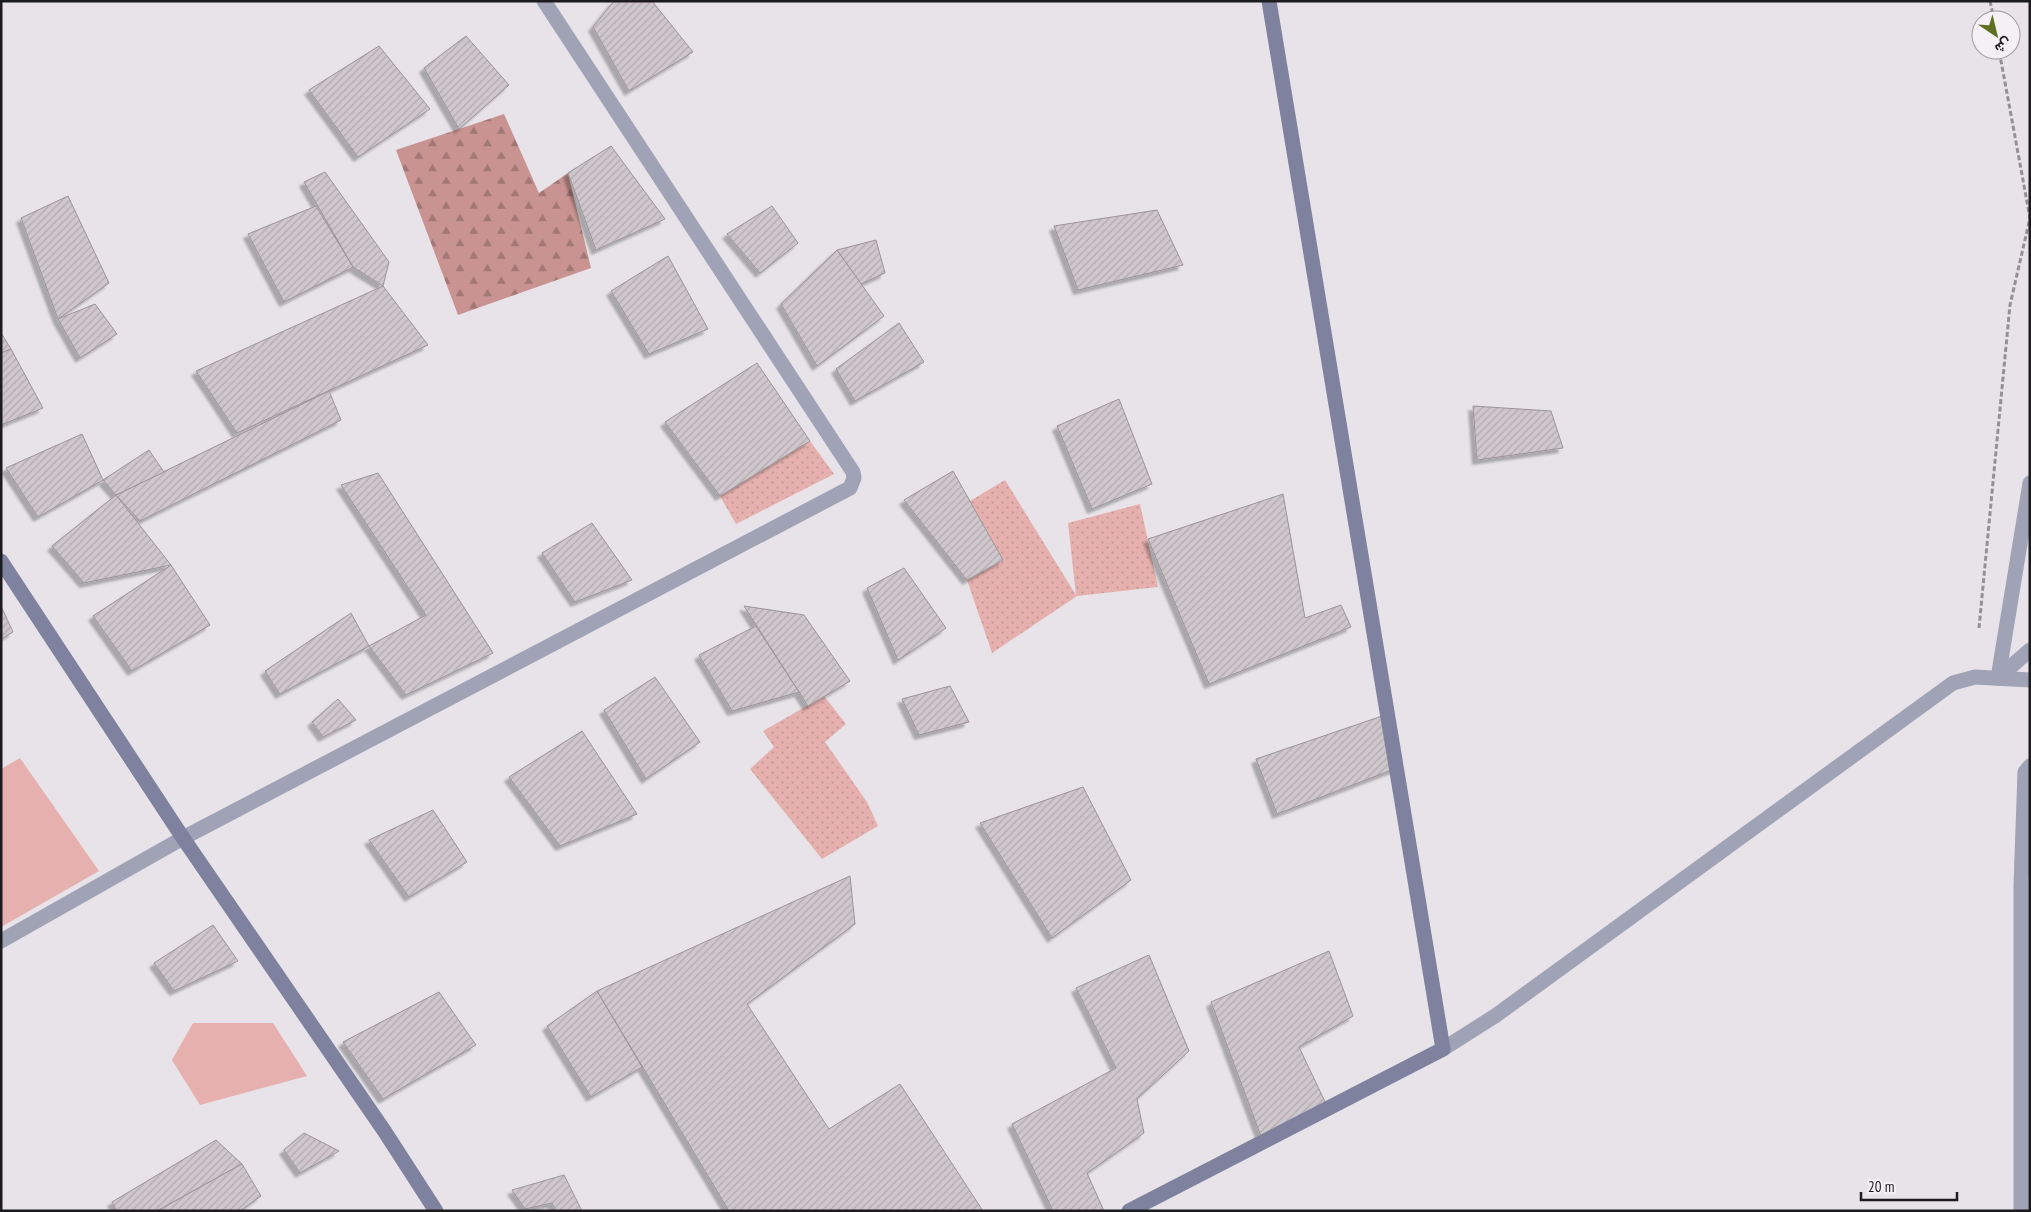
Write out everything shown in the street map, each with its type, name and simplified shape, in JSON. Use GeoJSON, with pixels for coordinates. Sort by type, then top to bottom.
{"type":"FeatureCollection","features":[{"type":"Feature","properties":{"kind":"street"},"geometry":{"type":"LineString","coordinates":[[1,941],[183,838],[846,492],[852,483],[853,472],[544,1]]}},
{"type":"Feature","properties":{"kind":"street"},"geometry":{"type":"LineString","coordinates":[[1269,1],[1443,1049]]}},
{"type":"Feature","properties":{"kind":"street"},"geometry":{"type":"LineString","coordinates":[[1998,678],[2030,483]]}},
{"type":"Feature","properties":{"kind":"street"},"geometry":{"type":"LineString","coordinates":[[1,561],[183,838],[385,1132],[436,1211]]}},
{"type":"Feature","properties":{"kind":"street"},"geometry":{"type":"LineString","coordinates":[[1998,678],[2030,650]]}},
{"type":"Feature","properties":{"kind":"street"},"geometry":{"type":"LineString","coordinates":[[1130,1211],[1443,1049],[1495,1016],[1953,683],[1975,677],[2030,680]]}},
{"type":"Feature","properties":{"kind":"street"},"geometry":{"type":"LineString","coordinates":[[2021,1211],[2021,885],[2025,772],[2030,766]]}},
{"type":"Feature","properties":{"kind":"path"},"geometry":{"type":"LineString","coordinates":[[1978,638],[2010,305],[2030,218],[2001,60]]}},
{"type":"Feature","properties":{"kind":"shaded area"},"geometry":{"type":"Polygon","coordinates":[[[810,441],[834,474],[736,524],[720,496],[810,441]]]}},
{"type":"Feature","properties":{"kind":"shaded area"},"geometry":{"type":"Polygon","coordinates":[[[1005,480],[1076,595],[1068,523],[1140,504],[1158,587],[1077,596],[992,653],[967,580],[1003,560],[970,501],[1005,480]]]}},
{"type":"Feature","properties":{"kind":"shaded area"},"geometry":{"type":"Polygon","coordinates":[[[824,696],[846,724],[825,742],[867,802],[878,826],[822,859],[750,769],[774,747],[763,731],[824,696]]]}},
{"type":"Feature","properties":{"kind":"shaded area"},"geometry":{"type":"Polygon","coordinates":[[[20,758],[99,871],[1,927],[1,769],[20,758]]]}},
{"type":"Feature","properties":{"kind":"shaded area"},"geometry":{"type":"Polygon","coordinates":[[[193,1023],[273,1023],[307,1076],[200,1105],[172,1060],[193,1023]]]}},
{"type":"Feature","properties":{"kind":"green space"},"geometry":{"type":"Polygon","coordinates":[[[504,114],[539,193],[568,173],[591,268],[458,315],[396,150],[504,114]]]}},
{"type":"Feature","properties":{"kind":"building"},"geometry":{"type":"Polygon","coordinates":[[[614,1],[652,1],[693,52],[629,91],[593,27],[614,1]]]}},
{"type":"Feature","properties":{"kind":"building"},"geometry":{"type":"Polygon","coordinates":[[[466,36],[509,85],[459,129],[424,68],[466,36]]]}},
{"type":"Feature","properties":{"kind":"building"},"geometry":{"type":"Polygon","coordinates":[[[379,46],[430,109],[358,157],[309,90],[379,46]]]}},
{"type":"Feature","properties":{"kind":"building"},"geometry":{"type":"Polygon","coordinates":[[[611,146],[665,219],[596,250],[568,173],[611,146]]]}},
{"type":"Feature","properties":{"kind":"building"},"geometry":{"type":"Polygon","coordinates":[[[325,172],[389,262],[383,286],[353,267],[304,182],[325,172]]]}},
{"type":"Feature","properties":{"kind":"building"},"geometry":{"type":"Polygon","coordinates":[[[68,196],[109,283],[58,319],[21,218],[68,196]]]}},
{"type":"Feature","properties":{"kind":"building"},"geometry":{"type":"Polygon","coordinates":[[[316,206],[353,267],[284,302],[248,234],[316,206]]]}},
{"type":"Feature","properties":{"kind":"building"},"geometry":{"type":"Polygon","coordinates":[[[772,206],[798,243],[760,273],[727,234],[772,206]]]}},
{"type":"Feature","properties":{"kind":"building"},"geometry":{"type":"Polygon","coordinates":[[[1157,210],[1183,265],[1078,290],[1054,226],[1157,210]]]}},
{"type":"Feature","properties":{"kind":"building"},"geometry":{"type":"Polygon","coordinates":[[[876,240],[885,273],[861,284],[837,250],[876,240]]]}},
{"type":"Feature","properties":{"kind":"building"},"geometry":{"type":"Polygon","coordinates":[[[837,250],[884,316],[817,366],[781,304],[837,250]]]}},
{"type":"Feature","properties":{"kind":"building"},"geometry":{"type":"Polygon","coordinates":[[[668,256],[708,329],[649,354],[611,291],[668,256]]]}},
{"type":"Feature","properties":{"kind":"building"},"geometry":{"type":"Polygon","coordinates":[[[383,286],[428,345],[237,433],[196,371],[383,286]]]}},
{"type":"Feature","properties":{"kind":"building"},"geometry":{"type":"Polygon","coordinates":[[[95,304],[117,334],[80,358],[58,319],[95,304]]]}},
{"type":"Feature","properties":{"kind":"building"},"geometry":{"type":"Polygon","coordinates":[[[899,323],[924,362],[855,401],[836,369],[899,323]]]}},
{"type":"Feature","properties":{"kind":"building"},"geometry":{"type":"Polygon","coordinates":[[[1,333],[11,349],[1,353],[1,333]]]}},
{"type":"Feature","properties":{"kind":"building"},"geometry":{"type":"Polygon","coordinates":[[[11,349],[43,408],[1,425],[1,353],[11,349]]]}},
{"type":"Feature","properties":{"kind":"building"},"geometry":{"type":"Polygon","coordinates":[[[757,363],[810,441],[720,496],[665,422],[757,363]]]}},
{"type":"Feature","properties":{"kind":"building"},"geometry":{"type":"Polygon","coordinates":[[[329,391],[341,420],[140,521],[116,495],[329,391]]]}},
{"type":"Feature","properties":{"kind":"building"},"geometry":{"type":"Polygon","coordinates":[[[1119,399],[1152,484],[1092,509],[1057,426],[1119,399]]]}},
{"type":"Feature","properties":{"kind":"building"},"geometry":{"type":"Polygon","coordinates":[[[1473,406],[1551,411],[1563,448],[1477,460],[1473,406]]]}},
{"type":"Feature","properties":{"kind":"building"},"geometry":{"type":"Polygon","coordinates":[[[82,434],[103,480],[38,517],[6,468],[82,434]]]}},
{"type":"Feature","properties":{"kind":"building"},"geometry":{"type":"Polygon","coordinates":[[[149,450],[164,472],[116,495],[103,480],[149,450]]]}},
{"type":"Feature","properties":{"kind":"building"},"geometry":{"type":"Polygon","coordinates":[[[953,471],[1003,560],[967,580],[904,500],[953,471]]]}},
{"type":"Feature","properties":{"kind":"building"},"geometry":{"type":"Polygon","coordinates":[[[378,473],[493,653],[406,695],[369,646],[426,615],[341,485],[378,473]]]}},
{"type":"Feature","properties":{"kind":"building"},"geometry":{"type":"Polygon","coordinates":[[[1283,494],[1305,618],[1341,605],[1351,627],[1209,684],[1148,539],[1283,494]]]}},
{"type":"Feature","properties":{"kind":"building"},"geometry":{"type":"Polygon","coordinates":[[[116,495],[171,565],[84,583],[52,546],[116,495]]]}},
{"type":"Feature","properties":{"kind":"building"},"geometry":{"type":"Polygon","coordinates":[[[592,523],[632,580],[575,602],[542,553],[592,523]]]}},
{"type":"Feature","properties":{"kind":"building"},"geometry":{"type":"Polygon","coordinates":[[[171,565],[210,625],[132,671],[93,616],[171,565]]]}},
{"type":"Feature","properties":{"kind":"building"},"geometry":{"type":"Polygon","coordinates":[[[904,568],[946,628],[898,660],[867,588],[904,568]]]}},
{"type":"Feature","properties":{"kind":"building"},"geometry":{"type":"Polygon","coordinates":[[[1,606],[13,632],[1,639],[1,606]]]}},
{"type":"Feature","properties":{"kind":"building"},"geometry":{"type":"Polygon","coordinates":[[[744,606],[804,615],[850,681],[808,706],[744,606]]]}},
{"type":"Feature","properties":{"kind":"building"},"geometry":{"type":"Polygon","coordinates":[[[351,613],[369,646],[280,694],[265,671],[351,613]]]}},
{"type":"Feature","properties":{"kind":"building"},"geometry":{"type":"Polygon","coordinates":[[[756,626],[799,692],[732,711],[699,655],[756,626]]]}},
{"type":"Feature","properties":{"kind":"building"},"geometry":{"type":"Polygon","coordinates":[[[655,677],[700,742],[646,779],[604,710],[655,677]]]}},
{"type":"Feature","properties":{"kind":"building"},"geometry":{"type":"Polygon","coordinates":[[[950,686],[969,722],[919,735],[902,699],[950,686]]]}},
{"type":"Feature","properties":{"kind":"building"},"geometry":{"type":"Polygon","coordinates":[[[338,699],[356,720],[323,737],[312,722],[338,699]]]}},
{"type":"Feature","properties":{"kind":"building"},"geometry":{"type":"Polygon","coordinates":[[[1388,714],[1397,768],[1277,814],[1256,759],[1388,714]]]}},
{"type":"Feature","properties":{"kind":"building"},"geometry":{"type":"Polygon","coordinates":[[[582,731],[637,814],[560,846],[509,777],[582,731]]]}},
{"type":"Feature","properties":{"kind":"building"},"geometry":{"type":"Polygon","coordinates":[[[1083,787],[1131,880],[1052,938],[980,823],[1083,787]]]}},
{"type":"Feature","properties":{"kind":"building"},"geometry":{"type":"Polygon","coordinates":[[[433,810],[467,862],[409,897],[369,840],[433,810]]]}},
{"type":"Feature","properties":{"kind":"building"},"geometry":{"type":"Polygon","coordinates":[[[850,876],[855,924],[747,1004],[829,1129],[900,1084],[983,1211],[729,1211],[597,991],[850,876]]]}},
{"type":"Feature","properties":{"kind":"building"},"geometry":{"type":"Polygon","coordinates":[[[213,925],[238,961],[174,991],[154,963],[213,925]]]}},
{"type":"Feature","properties":{"kind":"building"},"geometry":{"type":"Polygon","coordinates":[[[1329,951],[1353,1016],[1299,1047],[1328,1108],[1263,1142],[1211,1002],[1329,951]]]}},
{"type":"Feature","properties":{"kind":"building"},"geometry":{"type":"Polygon","coordinates":[[[1149,955],[1189,1051],[1137,1099],[1144,1133],[1087,1173],[1104,1211],[1053,1211],[1012,1124],[1116,1068],[1076,988],[1149,955]]]}},
{"type":"Feature","properties":{"kind":"building"},"geometry":{"type":"Polygon","coordinates":[[[597,991],[642,1067],[591,1097],[547,1026],[597,991]]]}},
{"type":"Feature","properties":{"kind":"building"},"geometry":{"type":"Polygon","coordinates":[[[439,992],[476,1045],[383,1099],[343,1042],[439,992]]]}},
{"type":"Feature","properties":{"kind":"building"},"geometry":{"type":"Polygon","coordinates":[[[304,1133],[339,1151],[300,1173],[284,1150],[304,1133]]]}},
{"type":"Feature","properties":{"kind":"building"},"geometry":{"type":"Polygon","coordinates":[[[216,1140],[242,1164],[157,1211],[117,1211],[112,1202],[216,1140]]]}},
{"type":"Feature","properties":{"kind":"building"},"geometry":{"type":"Polygon","coordinates":[[[242,1164],[261,1196],[240,1211],[157,1211],[242,1164]]]}},
{"type":"Feature","properties":{"kind":"building"},"geometry":{"type":"Polygon","coordinates":[[[564,1175],[582,1211],[556,1211],[552,1203],[525,1209],[512,1190],[564,1175]]]}}]}
